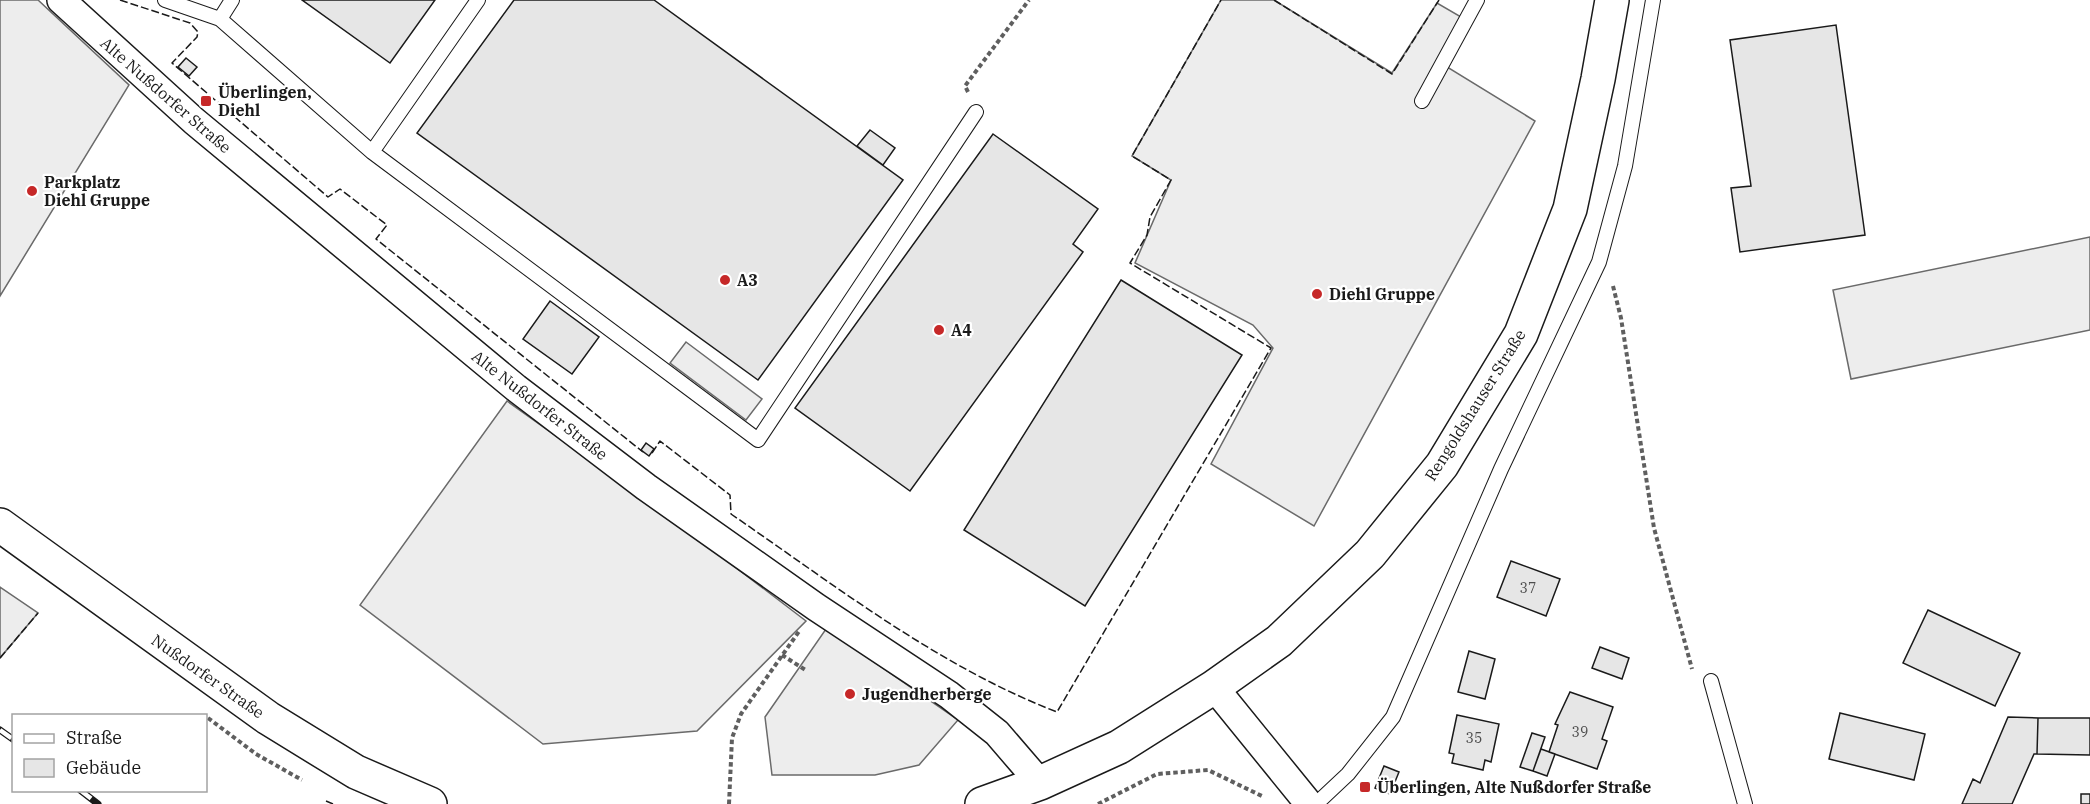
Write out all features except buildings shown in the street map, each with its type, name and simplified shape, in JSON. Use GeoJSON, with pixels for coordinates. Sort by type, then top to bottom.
{"type":"FeatureCollection","features":[{"type":"Feature","properties":{"kind":"street","name":"Alte Nußdorfer Straße"},"geometry":{"type":"LineString","coordinates":[[61,0],[202,128],[516,388],[646,487],[816,607],[965,708],[997,733],[1040,783]]}},
{"type":"Feature","properties":{"kind":"street","name":"Rengoldshauser Straße"},"geometry":{"type":"LineString","coordinates":[[982,804],[1040,783],[1119,747],[1214,687],[1279,641],[1370,554],[1442,465],[1521,334],[1570,209],[1612,0]]}},
{"type":"Feature","properties":{"kind":"street","name":"Nußdorfer Straße"},"geometry":{"type":"LineString","coordinates":[[0,525],[268,718],[356,772],[430,804]]}},
{"type":"Feature","properties":{"kind":"street"},"geometry":{"type":"LineString","coordinates":[[1214,687],[1309,804]]}},
{"type":"Feature","properties":{"kind":"lane"},"geometry":{"type":"LineString","coordinates":[[165,0],[220,19],[372,152],[758,440],[976,112]]}},
{"type":"Feature","properties":{"kind":"lane"},"geometry":{"type":"LineString","coordinates":[[220,19],[232,0]]}},
{"type":"Feature","properties":{"kind":"lane"},"geometry":{"type":"LineString","coordinates":[[372,152],[478,0]]}},
{"type":"Feature","properties":{"kind":"lane"},"geometry":{"type":"LineString","coordinates":[[1422,101],[1476,0]]}},
{"type":"Feature","properties":{"kind":"lane"},"geometry":{"type":"LineString","coordinates":[[1316,804],[1348,774],[1393,717],[1501,469],[1599,262],[1625,166],[1653,0]]}},
{"type":"Feature","properties":{"kind":"lane"},"geometry":{"type":"LineString","coordinates":[[1711,681],[1745,804]]}},
{"type":"Feature","properties":{"kind":"path"},"geometry":{"type":"LineString","coordinates":[[976,112],[966,86],[1029,0]]}},
{"type":"Feature","properties":{"kind":"path"},"geometry":{"type":"LineString","coordinates":[[1599,262],[1613,284],[1621,318],[1654,528],[1681,632],[1695,676],[1711,681]]}},
{"type":"Feature","properties":{"kind":"path"},"geometry":{"type":"LineString","coordinates":[[729,804],[728,784],[732,738],[741,714],[816,607]]}},
{"type":"Feature","properties":{"kind":"path"},"geometry":{"type":"LineString","coordinates":[[782,655],[807,671]]}},
{"type":"Feature","properties":{"kind":"path"},"geometry":{"type":"LineString","coordinates":[[1098,804],[1157,774],[1208,770],[1269,800]]}},
{"type":"Feature","properties":{"kind":"shaded area","name":"Parkplatz Diehl Gruppe"},"geometry":{"type":"Polygon","coordinates":[[[0,0],[38,0],[129,85],[0,296],[0,0]]]}},
{"type":"Feature","properties":{"kind":"shaded area","name":"Diehl Gruppe"},"geometry":{"type":"Polygon","coordinates":[[[1221,0],[1274,0],[1392,73],[1437,3],[1468,21],[1447,67],[1535,121],[1314,526],[1211,464],[1273,348],[1253,325],[1135,263],[1171,180],[1132,156],[1221,0]]]}},
{"type":"Feature","properties":{"kind":"shaded area"},"geometry":{"type":"Polygon","coordinates":[[[2090,237],[2090,330],[1851,379],[1833,290],[2090,237]]]}},
{"type":"Feature","properties":{"kind":"shaded area"},"geometry":{"type":"Polygon","coordinates":[[[686,342],[762,399],[746,420],[670,363],[686,342]]]}},
{"type":"Feature","properties":{"kind":"shaded area"},"geometry":{"type":"Polygon","coordinates":[[[507,401],[671,518],[806,621],[697,731],[543,744],[360,605],[507,401]]]}},
{"type":"Feature","properties":{"kind":"shaded area"},"geometry":{"type":"Polygon","coordinates":[[[0,587],[38,613],[0,658],[0,587]]]}},
{"type":"Feature","properties":{"kind":"shaded area","name":"Jugendherberge"},"geometry":{"type":"Polygon","coordinates":[[[826,629],[958,720],[919,765],[875,775],[772,775],[765,717],[826,629]]]}},
{"type":"Feature","properties":{"kind":"railway"},"geometry":{"type":"LineString","coordinates":[[0,730],[12,739]]}},
{"type":"Feature","properties":{"kind":"railway"},"geometry":{"type":"LineString","coordinates":[[83,792],[98,804]]}},
{"type":"Feature","properties":{"kind":"fence"},"geometry":{"type":"LineString","coordinates":[[120,0],[190,23],[198,32],[197,37],[172,63],[328,197],[340,189],[387,225],[376,239],[643,452]]}},
{"type":"Feature","properties":{"kind":"fence"},"geometry":{"type":"LineString","coordinates":[[652,453],[660,441],[730,495],[731,514],[889,623],[971,672],[1057,712],[1271,348],[1130,263],[1147,235],[1150,217],[1171,180],[1132,156],[1221,0]]}},
{"type":"Feature","properties":{"kind":"fence"},"geometry":{"type":"LineString","coordinates":[[1274,0],[1392,74],[1439,0]]}},
{"type":"Feature","properties":{"kind":"fence"},"geometry":{"type":"LineString","coordinates":[[0,658],[38,613]]}},
{"type":"Feature","properties":{"kind":"fence"},"geometry":{"type":"LineString","coordinates":[[326,801],[333,804]]}},
{"type":"Feature","properties":{"kind":"place","name":"Überlingen, Diehl"},"geometry":{"type":"Point","coordinates":[206,101]}},
{"type":"Feature","properties":{"kind":"place","name":"Parkplatz Diehl Gruppe"},"geometry":{"type":"Point","coordinates":[32,191]}},
{"type":"Feature","properties":{"kind":"place","name":"A3"},"geometry":{"type":"Point","coordinates":[725,280]}},
{"type":"Feature","properties":{"kind":"place","name":"Diehl Gruppe"},"geometry":{"type":"Point","coordinates":[1317,294]}},
{"type":"Feature","properties":{"kind":"place","name":"A4"},"geometry":{"type":"Point","coordinates":[939,330]}},
{"type":"Feature","properties":{"kind":"place","name":"Jugendherberge"},"geometry":{"type":"Point","coordinates":[850,694]}},
{"type":"Feature","properties":{"kind":"place","name":"Überlingen, Alte Nußdorfer Straße"},"geometry":{"type":"Point","coordinates":[1365,787]}}]}
